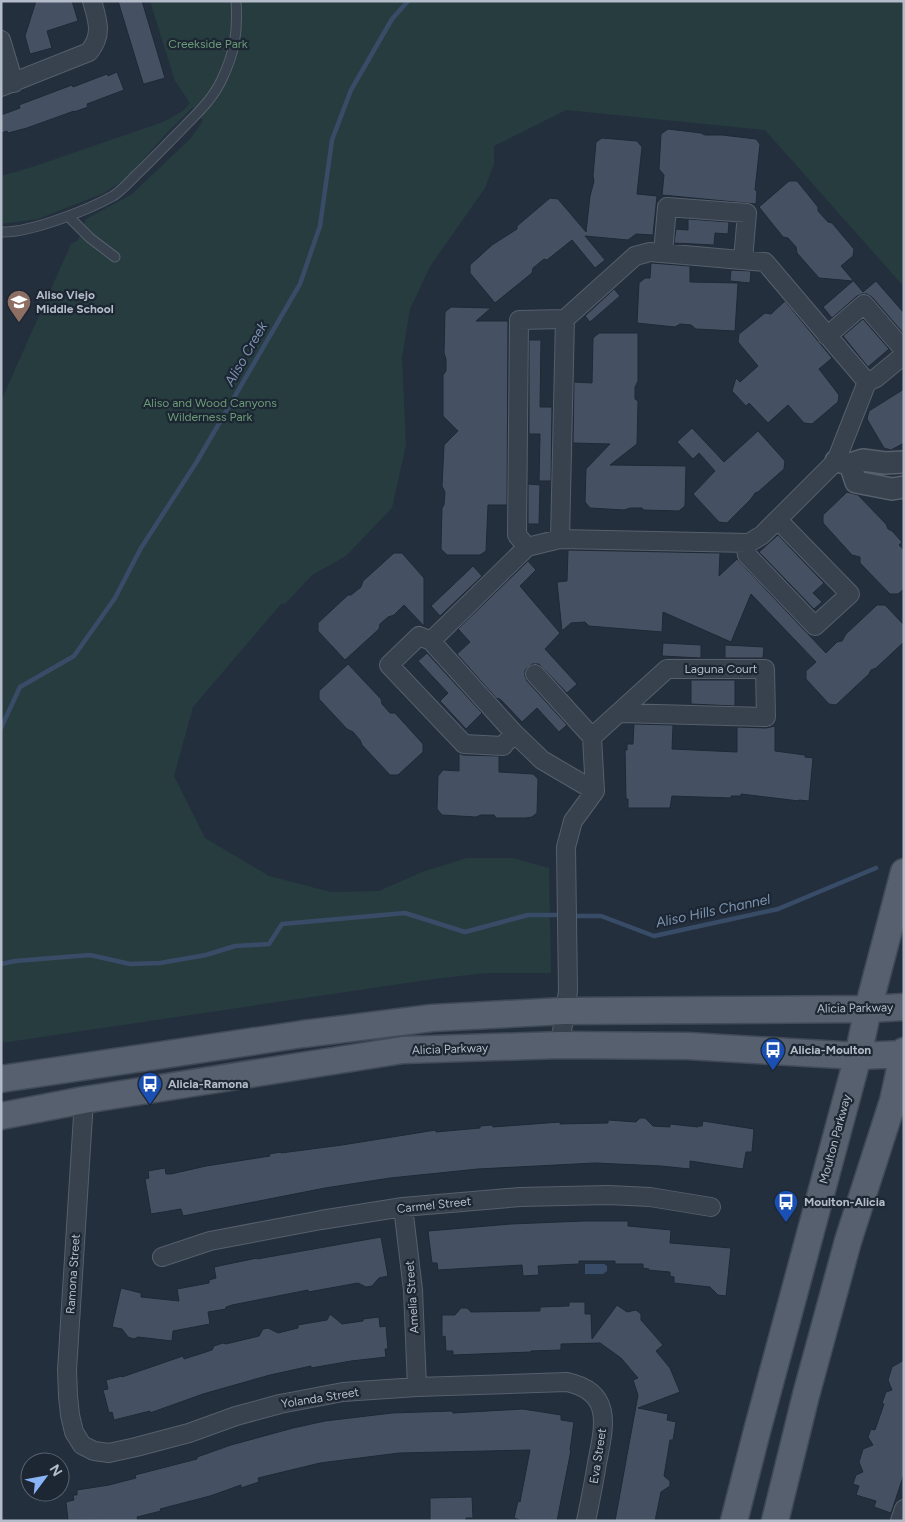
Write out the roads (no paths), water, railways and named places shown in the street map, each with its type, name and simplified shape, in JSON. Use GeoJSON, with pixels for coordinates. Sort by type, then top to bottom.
{"type":"FeatureCollection","features":[{"type":"Feature","properties":{"kind":"main road","name":"Moulton Parkway"},"geometry":{"type":"LineString","coordinates":[[734,1521],[858,1056],[868,1009],[904,872]]}},
{"type":"Feature","properties":{"kind":"main road","name":"Alicia Parkway"},"geometry":{"type":"LineString","coordinates":[[1,1079],[303,1034],[432,1018],[564,1011],[868,1009],[904,1007]]}},
{"type":"Feature","properties":{"kind":"main road","name":"Alicia Parkway"},"geometry":{"type":"LineString","coordinates":[[1,1116],[84,1100],[403,1050],[560,1046],[688,1046],[858,1056],[903,1053]]}},
{"type":"Feature","properties":{"kind":"main road"},"geometry":{"type":"LineString","coordinates":[[775,1521],[806,1395],[848,1241],[898,1096],[903,1053]]}},
{"type":"Feature","properties":{"kind":"main road"},"geometry":{"type":"LineString","coordinates":[[79,1068],[84,1100]]}},
{"type":"Feature","properties":{"kind":"street"},"geometry":{"type":"LineString","coordinates":[[1,40],[8,85],[80,57],[89,52],[95,45],[98,36],[99,24],[92,1]]}},
{"type":"Feature","properties":{"kind":"street"},"geometry":{"type":"LineString","coordinates":[[663,253],[667,207],[747,213],[743,260]]}},
{"type":"Feature","properties":{"kind":"street"},"geometry":{"type":"LineString","coordinates":[[527,547],[517,535],[519,320],[565,319],[635,256],[650,252],[765,262],[867,382]]}},
{"type":"Feature","properties":{"kind":"street"},"geometry":{"type":"LineString","coordinates":[[827,336],[864,304],[904,350]]}},
{"type":"Feature","properties":{"kind":"street"},"geometry":{"type":"LineString","coordinates":[[560,539],[565,319]]}},
{"type":"Feature","properties":{"kind":"street"},"geometry":{"type":"LineString","coordinates":[[431,641],[527,547],[560,539],[749,544],[762,535],[843,462],[867,382],[876,378],[904,355]]}},
{"type":"Feature","properties":{"kind":"street"},"geometry":{"type":"LineString","coordinates":[[843,462],[863,460],[885,463],[904,462]]}},
{"type":"Feature","properties":{"kind":"street"},"geometry":{"type":"LineString","coordinates":[[843,462],[856,482],[892,489],[904,487]]}},
{"type":"Feature","properties":{"kind":"street"},"geometry":{"type":"LineString","coordinates":[[745,544],[747,555],[815,626],[850,594],[778,520]]}},
{"type":"Feature","properties":{"kind":"street"},"geometry":{"type":"LineString","coordinates":[[514,733],[503,746],[464,744],[389,665],[418,636],[431,641],[514,733],[542,760],[595,791]]}},
{"type":"Feature","properties":{"kind":"street","name":"Laguna Court"},"geometry":{"type":"LineString","coordinates":[[592,737],[667,669],[765,670],[766,717],[620,713]]}},
{"type":"Feature","properties":{"kind":"street"},"geometry":{"type":"LineString","coordinates":[[535,674],[592,737],[595,791],[573,821],[566,851],[568,991],[560,1046]]}},
{"type":"Feature","properties":{"kind":"street","name":"Ramona Street"},"geometry":{"type":"LineString","coordinates":[[82,1444],[74,1432],[70,1415],[67,1370],[84,1100]]}},
{"type":"Feature","properties":{"kind":"street","name":"Carmel Street"},"geometry":{"type":"LineString","coordinates":[[162,1257],[210,1242],[321,1220],[404,1207],[520,1197],[608,1195],[650,1197],[711,1207]]}},
{"type":"Feature","properties":{"kind":"street","name":"Amelia Street"},"geometry":{"type":"LineString","coordinates":[[404,1207],[413,1290],[417,1387]]}},
{"type":"Feature","properties":{"kind":"street","name":"Yolanda Street"},"geometry":{"type":"LineString","coordinates":[[82,1444],[94,1451],[109,1452],[163,1440],[280,1404],[343,1392],[417,1387],[568,1382],[582,1385],[594,1394]]}},
{"type":"Feature","properties":{"kind":"street","name":"Eva Street"},"geometry":{"type":"LineString","coordinates":[[586,1521],[604,1428],[602,1411],[594,1394]]}},
{"type":"Feature","properties":{"kind":"street"},"geometry":{"type":"LineString","coordinates":[[900,1521],[904,1509]]}},
{"type":"Feature","properties":{"kind":"lane"},"geometry":{"type":"LineString","coordinates":[[1,232],[13,232],[68,216],[114,195],[155,158],[207,105],[222,80],[234,50],[238,24],[236,1]]}},
{"type":"Feature","properties":{"kind":"lane"},"geometry":{"type":"LineString","coordinates":[[68,216],[90,238],[114,257]]}},
{"type":"Feature","properties":{"kind":"water"},"geometry":{"type":"Polygon","coordinates":[[[585,1264],[604,1264],[607,1266],[607,1271],[603,1274],[585,1274],[585,1264]]]}},
{"type":"Feature","properties":{"kind":"waterway","name":"Aliso Creek"},"geometry":{"type":"LineString","coordinates":[[1,728],[20,687],[74,656],[115,598],[141,548],[196,463],[300,284],[320,226],[332,140],[351,90],[392,19],[408,1]]}},
{"type":"Feature","properties":{"kind":"waterway","name":"Aliso Hills Channel"},"geometry":{"type":"LineString","coordinates":[[570,916],[601,916],[654,936],[778,909],[876,868]]}},
{"type":"Feature","properties":{"kind":"waterway","name":"Aliso Hills Channel"},"geometry":{"type":"LineString","coordinates":[[1,964],[15,961],[90,955],[130,964],[160,963],[206,955],[235,946],[269,944],[282,924],[405,913],[465,932],[528,915],[562,915]]}},
{"type":"Feature","properties":{"kind":"place","name":"Aliso Viejo Middle School"},"geometry":{"type":"Point","coordinates":[19,323]}},
{"type":"Feature","properties":{"kind":"place","name":"Alicia-Moulton"},"geometry":{"type":"Point","coordinates":[773,1071]}},
{"type":"Feature","properties":{"kind":"place","name":"Alicia-Ramona"},"geometry":{"type":"Point","coordinates":[150,1105]}},
{"type":"Feature","properties":{"kind":"place","name":"Moulton-Alicia"},"geometry":{"type":"Point","coordinates":[786,1223]}},
{"type":"Feature","properties":{"kind":"park label","name":"Creekside Park"},"geometry":{"type":"Point","coordinates":[208,44]}},
{"type":"Feature","properties":{"kind":"park label","name":"Aliso and Wood Canyons Wilderness Park"},"geometry":{"type":"Point","coordinates":[210,410]}}]}
